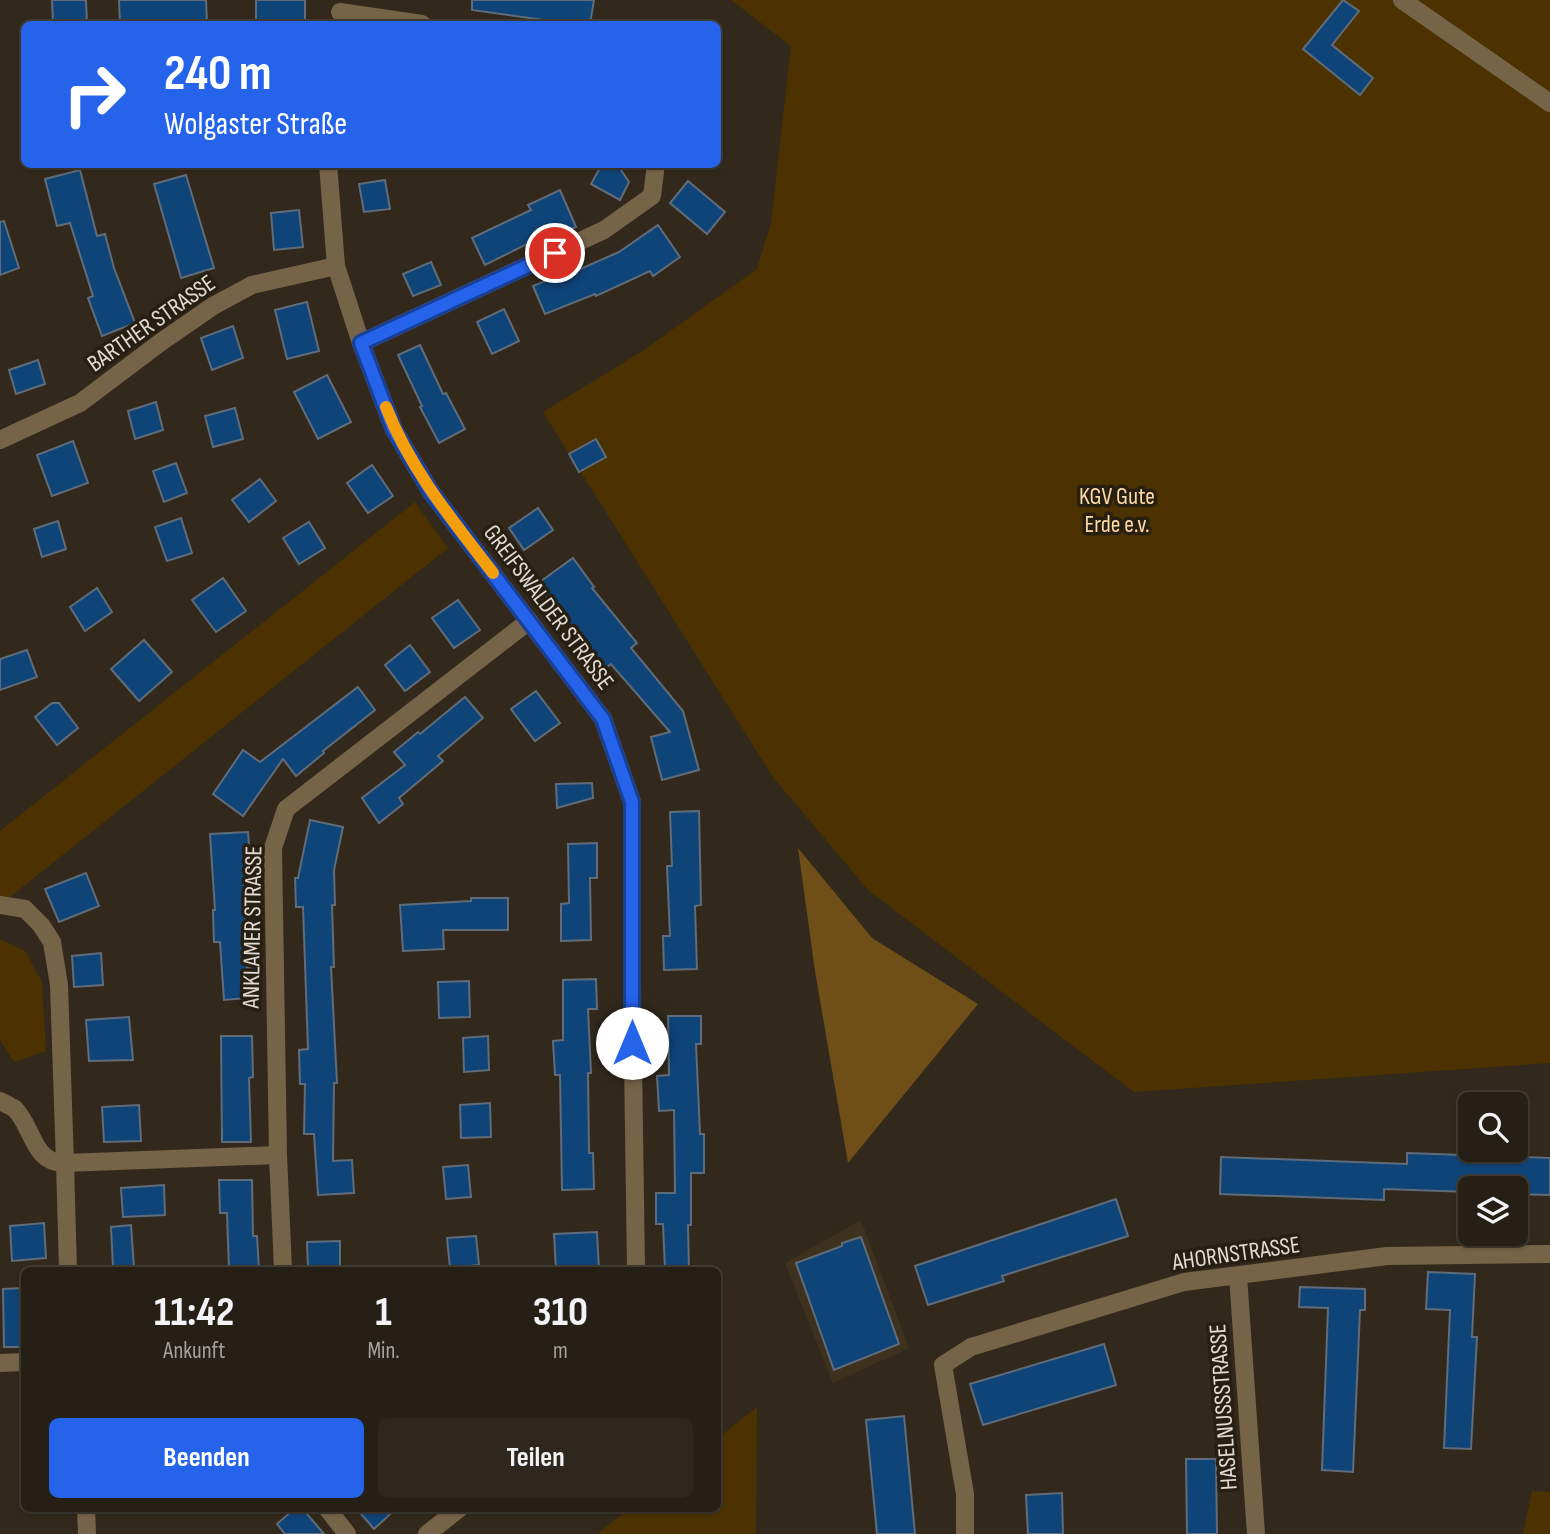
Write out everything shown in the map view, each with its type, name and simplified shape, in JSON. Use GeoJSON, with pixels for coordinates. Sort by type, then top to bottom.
{"type":"FeatureCollection","features":[{"type":"Feature","properties":{"kind":"street"},"geometry":{"type":"LineString","coordinates":[[1402,0],[1550,103]]}},
{"type":"Feature","properties":{"kind":"street"},"geometry":{"type":"LineString","coordinates":[[341,12],[402,21]]}},
{"type":"Feature","properties":{"kind":"street","name":"GREIFSWALDER STRASSE"},"geometry":{"type":"LineString","coordinates":[[328,168],[336,266],[361,343],[394,430],[431,492],[603,719],[632,802],[632,1123],[636,1267]]}},
{"type":"Feature","properties":{"kind":"street"},"geometry":{"type":"LineString","coordinates":[[361,343],[604,230],[652,196],[656,168]]}},
{"type":"Feature","properties":{"kind":"street","name":"BARTHER STRASSE"},"geometry":{"type":"LineString","coordinates":[[0,440],[80,403],[161,342],[214,306],[252,285],[336,266]]}},
{"type":"Feature","properties":{"kind":"street","name":"ANKLAMER STRASSE"},"geometry":{"type":"LineString","coordinates":[[283,1267],[278,1155],[273,848],[286,809],[530,621]]}},
{"type":"Feature","properties":{"kind":"street"},"geometry":{"type":"LineString","coordinates":[[0,905],[24,909],[41,925],[52,942],[59,985],[68,1267]]}},
{"type":"Feature","properties":{"kind":"street"},"geometry":{"type":"LineString","coordinates":[[0,1101],[15,1109],[42,1155],[54,1163],[278,1155]]}},
{"type":"Feature","properties":{"kind":"street","name":"AHORNSTRASSE"},"geometry":{"type":"LineString","coordinates":[[965,1534],[965,1494],[943,1365],[971,1347],[1184,1282],[1387,1256],[1550,1254]]}},
{"type":"Feature","properties":{"kind":"street","name":"HASELNUSSSTRASSE"},"geometry":{"type":"LineString","coordinates":[[1238,1276],[1256,1534]]}},
{"type":"Feature","properties":{"kind":"street"},"geometry":{"type":"LineString","coordinates":[[0,1363],[21,1362]]}},
{"type":"Feature","properties":{"kind":"street"},"geometry":{"type":"LineString","coordinates":[[86,1512],[87,1534]]}},
{"type":"Feature","properties":{"kind":"street"},"geometry":{"type":"LineString","coordinates":[[330,1512],[347,1534]]}},
{"type":"Feature","properties":{"kind":"street"},"geometry":{"type":"LineString","coordinates":[[428,1534],[455,1512]]}},
{"type":"Feature","properties":{"kind":"shaded area"},"geometry":{"type":"Polygon","coordinates":[[[798,848],[872,938],[978,1004],[848,1163],[815,971],[798,848]]]}},
{"type":"Feature","properties":{"kind":"shaded area"},"geometry":{"type":"Polygon","coordinates":[[[861,1220],[909,1348],[833,1383],[785,1263],[861,1220]]]}},
{"type":"Feature","properties":{"kind":"green space","name":"KGV Gute Erde e.v."},"geometry":{"type":"Polygon","coordinates":[[[731,0],[1550,0],[1550,1063],[1134,1092],[869,891],[773,777],[543,412],[641,352],[757,269],[771,223],[791,46],[731,0]]]}},
{"type":"Feature","properties":{"kind":"green space"},"geometry":{"type":"Polygon","coordinates":[[[415,502],[448,548],[0,905],[0,831],[415,502]]]}},
{"type":"Feature","properties":{"kind":"green space"},"geometry":{"type":"Polygon","coordinates":[[[0,939],[25,951],[42,982],[46,1051],[14,1062],[0,1040],[0,939]]]}},
{"type":"Feature","properties":{"kind":"green space"},"geometry":{"type":"Polygon","coordinates":[[[757,1407],[756,1534],[597,1534],[625,1512],[721,1512],[721,1436],[757,1407]]]}},
{"type":"Feature","properties":{"kind":"green space"},"geometry":{"type":"Polygon","coordinates":[[[1532,1491],[1550,1492],[1550,1534],[1523,1534],[1532,1491]]]}},
{"type":"Feature","properties":{"kind":"building"},"geometry":{"type":"Polygon","coordinates":[[[52,0],[86,0],[87,21],[53,21],[52,0]]]}},
{"type":"Feature","properties":{"kind":"building"},"geometry":{"type":"Polygon","coordinates":[[[119,0],[206,0],[207,21],[120,21],[119,0]]]}},
{"type":"Feature","properties":{"kind":"building"},"geometry":{"type":"Polygon","coordinates":[[[256,0],[305,0],[305,21],[256,21],[256,0]]]}},
{"type":"Feature","properties":{"kind":"building"},"geometry":{"type":"Polygon","coordinates":[[[472,0],[594,0],[590,21],[551,21],[472,10],[472,0]]]}},
{"type":"Feature","properties":{"kind":"building"},"geometry":{"type":"Polygon","coordinates":[[[1343,0],[1359,11],[1332,45],[1373,78],[1360,95],[1303,49],[1343,0]]]}},
{"type":"Feature","properties":{"kind":"building"},"geometry":{"type":"Polygon","coordinates":[[[600,168],[620,168],[629,182],[620,200],[591,184],[600,168]]]}},
{"type":"Feature","properties":{"kind":"building"},"geometry":{"type":"Polygon","coordinates":[[[80,170],[97,236],[105,234],[114,268],[135,323],[102,336],[88,298],[93,296],[70,223],[57,226],[45,179],[80,170]]]}},
{"type":"Feature","properties":{"kind":"building"},"geometry":{"type":"Polygon","coordinates":[[[186,175],[214,268],[181,278],[154,184],[186,175]]]}},
{"type":"Feature","properties":{"kind":"building"},"geometry":{"type":"Polygon","coordinates":[[[385,180],[390,209],[364,212],[359,184],[385,180]]]}},
{"type":"Feature","properties":{"kind":"building"},"geometry":{"type":"Polygon","coordinates":[[[688,181],[725,212],[707,234],[670,203],[688,181]]]}},
{"type":"Feature","properties":{"kind":"building"},"geometry":{"type":"Polygon","coordinates":[[[560,190],[576,227],[545,241],[543,236],[485,265],[472,238],[531,210],[528,205],[560,190]]]}},
{"type":"Feature","properties":{"kind":"building"},"geometry":{"type":"Polygon","coordinates":[[[299,210],[303,247],[274,250],[271,213],[299,210]]]}},
{"type":"Feature","properties":{"kind":"building"},"geometry":{"type":"Polygon","coordinates":[[[4,221],[19,268],[0,275],[0,222],[4,221]]]}},
{"type":"Feature","properties":{"kind":"building"},"geometry":{"type":"Polygon","coordinates":[[[658,225],[680,257],[653,276],[650,271],[596,296],[595,294],[545,314],[533,286],[559,275],[560,278],[619,252],[658,225]]]}},
{"type":"Feature","properties":{"kind":"building"},"geometry":{"type":"Polygon","coordinates":[[[431,262],[441,285],[413,296],[403,274],[431,262]]]}},
{"type":"Feature","properties":{"kind":"building"},"geometry":{"type":"Polygon","coordinates":[[[307,302],[319,351],[287,359],[275,310],[307,302]]]}},
{"type":"Feature","properties":{"kind":"building"},"geometry":{"type":"Polygon","coordinates":[[[504,309],[519,341],[492,354],[477,322],[504,309]]]}},
{"type":"Feature","properties":{"kind":"building"},"geometry":{"type":"Polygon","coordinates":[[[233,326],[243,358],[212,370],[201,338],[233,326]]]}},
{"type":"Feature","properties":{"kind":"building"},"geometry":{"type":"Polygon","coordinates":[[[420,345],[443,394],[446,393],[465,429],[439,443],[398,355],[420,345]]]}},
{"type":"Feature","properties":{"kind":"building"},"geometry":{"type":"Polygon","coordinates":[[[38,360],[45,384],[16,394],[9,370],[38,360]]]}},
{"type":"Feature","properties":{"kind":"building"},"geometry":{"type":"Polygon","coordinates":[[[327,375],[351,422],[318,439],[294,392],[327,375]]]}},
{"type":"Feature","properties":{"kind":"building"},"geometry":{"type":"Polygon","coordinates":[[[156,402],[163,430],[135,439],[128,411],[156,402]]]}},
{"type":"Feature","properties":{"kind":"building"},"geometry":{"type":"Polygon","coordinates":[[[235,408],[243,439],[213,447],[205,416],[235,408]]]}},
{"type":"Feature","properties":{"kind":"building"},"geometry":{"type":"Polygon","coordinates":[[[596,439],[606,457],[579,472],[569,454],[596,439]]]}},
{"type":"Feature","properties":{"kind":"building"},"geometry":{"type":"Polygon","coordinates":[[[73,441],[88,483],[52,496],[37,455],[73,441]]]}},
{"type":"Feature","properties":{"kind":"building"},"geometry":{"type":"Polygon","coordinates":[[[176,463],[187,493],[164,502],[153,471],[176,463]]]}},
{"type":"Feature","properties":{"kind":"building"},"geometry":{"type":"Polygon","coordinates":[[[372,465],[393,496],[368,513],[347,483],[372,465]]]}},
{"type":"Feature","properties":{"kind":"building"},"geometry":{"type":"Polygon","coordinates":[[[260,479],[276,501],[249,522],[232,500],[260,479]]]}},
{"type":"Feature","properties":{"kind":"building"},"geometry":{"type":"Polygon","coordinates":[[[538,508],[553,530],[524,550],[509,528],[538,508]]]}},
{"type":"Feature","properties":{"kind":"building"},"geometry":{"type":"Polygon","coordinates":[[[181,518],[192,553],[167,561],[155,527],[181,518]]]}},
{"type":"Feature","properties":{"kind":"building"},"geometry":{"type":"Polygon","coordinates":[[[58,521],[66,549],[42,557],[34,529],[58,521]]]}},
{"type":"Feature","properties":{"kind":"building"},"geometry":{"type":"Polygon","coordinates":[[[309,522],[325,548],[299,564],[283,538],[309,522]]]}},
{"type":"Feature","properties":{"kind":"building"},"geometry":{"type":"Polygon","coordinates":[[[573,558],[594,587],[592,588],[637,643],[631,648],[683,711],[699,770],[662,780],[651,737],[670,732],[611,664],[602,671],[537,584],[573,558]]]}},
{"type":"Feature","properties":{"kind":"building"},"geometry":{"type":"Polygon","coordinates":[[[223,578],[246,611],[216,632],[192,600],[223,578]]]}},
{"type":"Feature","properties":{"kind":"building"},"geometry":{"type":"Polygon","coordinates":[[[97,588],[112,612],[85,631],[70,607],[97,588]]]}},
{"type":"Feature","properties":{"kind":"building"},"geometry":{"type":"Polygon","coordinates":[[[458,600],[480,630],[454,648],[432,618],[458,600]]]}},
{"type":"Feature","properties":{"kind":"building"},"geometry":{"type":"Polygon","coordinates":[[[144,640],[172,672],[139,701],[111,669],[144,640]]]}},
{"type":"Feature","properties":{"kind":"building"},"geometry":{"type":"Polygon","coordinates":[[[410,645],[430,672],[405,691],[385,665],[410,645]]]}},
{"type":"Feature","properties":{"kind":"building"},"geometry":{"type":"Polygon","coordinates":[[[27,650],[37,677],[0,690],[0,659],[27,650]]]}},
{"type":"Feature","properties":{"kind":"building"},"geometry":{"type":"Polygon","coordinates":[[[358,687],[375,710],[296,776],[283,759],[243,816],[213,794],[243,750],[260,762],[358,687]]]}},
{"type":"Feature","properties":{"kind":"building"},"geometry":{"type":"Polygon","coordinates":[[[536,691],[560,723],[535,741],[511,709],[536,691]]]}},
{"type":"Feature","properties":{"kind":"building"},"geometry":{"type":"Polygon","coordinates":[[[465,697],[483,718],[438,756],[443,761],[399,798],[403,804],[379,823],[362,798],[405,765],[394,752],[465,697]]]}},
{"type":"Feature","properties":{"kind":"building"},"geometry":{"type":"Polygon","coordinates":[[[52,703],[59,703],[78,728],[57,745],[35,717],[52,703]]]}},
{"type":"Feature","properties":{"kind":"building"},"geometry":{"type":"Polygon","coordinates":[[[592,783],[593,798],[557,808],[556,784],[592,783]]]}},
{"type":"Feature","properties":{"kind":"building"},"geometry":{"type":"Polygon","coordinates":[[[699,811],[701,905],[695,906],[697,969],[664,970],[663,936],[670,936],[667,866],[672,866],[670,812],[699,811]]]}},
{"type":"Feature","properties":{"kind":"building"},"geometry":{"type":"Polygon","coordinates":[[[310,820],[343,827],[334,870],[335,905],[332,905],[334,967],[331,967],[337,1083],[334,1083],[333,1161],[352,1160],[354,1193],[318,1195],[314,1134],[304,1134],[305,1084],[300,1084],[299,1050],[308,1049],[303,907],[296,907],[295,878],[298,878],[310,820]]]}},
{"type":"Feature","properties":{"kind":"building"},"geometry":{"type":"Polygon","coordinates":[[[248,832],[252,883],[244,884],[247,968],[255,967],[258,997],[224,1000],[220,942],[214,942],[215,910],[210,834],[248,832]]]}},
{"type":"Feature","properties":{"kind":"building"},"geometry":{"type":"Polygon","coordinates":[[[597,843],[597,878],[590,878],[591,940],[561,941],[561,904],[569,903],[568,844],[597,843]]]}},
{"type":"Feature","properties":{"kind":"building"},"geometry":{"type":"Polygon","coordinates":[[[86,873],[99,906],[59,922],[45,889],[86,873]]]}},
{"type":"Feature","properties":{"kind":"building"},"geometry":{"type":"Polygon","coordinates":[[[471,898],[508,898],[508,930],[443,930],[444,949],[403,951],[400,905],[471,901],[471,898]]]}},
{"type":"Feature","properties":{"kind":"building"},"geometry":{"type":"Polygon","coordinates":[[[101,953],[103,985],[74,987],[72,956],[101,953]]]}},
{"type":"Feature","properties":{"kind":"building"},"geometry":{"type":"Polygon","coordinates":[[[596,979],[597,1009],[588,1009],[591,1073],[588,1073],[589,1153],[593,1153],[594,1189],[562,1190],[560,1075],[555,1075],[553,1041],[563,1040],[563,980],[596,979]]]}},
{"type":"Feature","properties":{"kind":"building"},"geometry":{"type":"Polygon","coordinates":[[[469,981],[470,1017],[439,1018],[438,982],[469,981]]]}},
{"type":"Feature","properties":{"kind":"building"},"geometry":{"type":"Polygon","coordinates":[[[668,1016],[701,1016],[701,1044],[696,1044],[700,1134],[704,1134],[704,1173],[691,1173],[689,1267],[665,1267],[663,1224],[656,1224],[656,1193],[675,1193],[674,1110],[659,1111],[657,1076],[669,1075],[668,1016]]]}},
{"type":"Feature","properties":{"kind":"building"},"geometry":{"type":"Polygon","coordinates":[[[129,1017],[133,1060],[89,1061],[86,1020],[129,1017]]]}},
{"type":"Feature","properties":{"kind":"building"},"geometry":{"type":"Polygon","coordinates":[[[221,1036],[252,1036],[253,1077],[249,1078],[251,1142],[222,1142],[221,1036]]]}},
{"type":"Feature","properties":{"kind":"building"},"geometry":{"type":"Polygon","coordinates":[[[488,1036],[489,1070],[464,1072],[463,1038],[488,1036]]]}},
{"type":"Feature","properties":{"kind":"building"},"geometry":{"type":"Polygon","coordinates":[[[490,1103],[491,1137],[461,1138],[460,1105],[490,1103]]]}},
{"type":"Feature","properties":{"kind":"building"},"geometry":{"type":"Polygon","coordinates":[[[139,1105],[141,1141],[104,1142],[102,1107],[139,1105]]]}},
{"type":"Feature","properties":{"kind":"building"},"geometry":{"type":"Polygon","coordinates":[[[1407,1153],[1458,1155],[1458,1162],[1528,1162],[1528,1157],[1550,1158],[1550,1195],[1528,1194],[1528,1176],[1458,1176],[1458,1192],[1384,1189],[1384,1200],[1220,1194],[1221,1157],[1407,1164],[1407,1153]]]}},
{"type":"Feature","properties":{"kind":"building"},"geometry":{"type":"Polygon","coordinates":[[[468,1165],[471,1197],[446,1199],[443,1167],[468,1165]]]}},
{"type":"Feature","properties":{"kind":"building"},"geometry":{"type":"Polygon","coordinates":[[[219,1180],[252,1180],[253,1236],[257,1236],[259,1267],[229,1267],[227,1213],[220,1213],[219,1180]]]}},
{"type":"Feature","properties":{"kind":"building"},"geometry":{"type":"Polygon","coordinates":[[[164,1185],[165,1215],[123,1217],[121,1188],[164,1185]]]}},
{"type":"Feature","properties":{"kind":"building"},"geometry":{"type":"Polygon","coordinates":[[[1116,1199],[1128,1236],[1002,1276],[1004,1281],[928,1305],[915,1266],[1116,1199]]]}},
{"type":"Feature","properties":{"kind":"building"},"geometry":{"type":"Polygon","coordinates":[[[44,1223],[46,1258],[12,1261],[10,1226],[44,1223]]]}},
{"type":"Feature","properties":{"kind":"building"},"geometry":{"type":"Polygon","coordinates":[[[131,1225],[134,1267],[113,1267],[111,1227],[131,1225]]]}},
{"type":"Feature","properties":{"kind":"building"},"geometry":{"type":"Polygon","coordinates":[[[597,1232],[599,1267],[556,1267],[554,1234],[597,1232]]]}},
{"type":"Feature","properties":{"kind":"building"},"geometry":{"type":"Polygon","coordinates":[[[476,1236],[479,1265],[450,1267],[447,1238],[476,1236]]]}},
{"type":"Feature","properties":{"kind":"building"},"geometry":{"type":"Polygon","coordinates":[[[861,1237],[899,1344],[834,1370],[796,1263],[861,1237]]]}},
{"type":"Feature","properties":{"kind":"building"},"geometry":{"type":"Polygon","coordinates":[[[340,1241],[340,1267],[308,1267],[307,1242],[340,1241]]]}},
{"type":"Feature","properties":{"kind":"building"},"geometry":{"type":"Polygon","coordinates":[[[1428,1272],[1475,1274],[1472,1337],[1477,1337],[1471,1449],[1444,1448],[1450,1310],[1426,1309],[1428,1272]]]}},
{"type":"Feature","properties":{"kind":"building"},"geometry":{"type":"Polygon","coordinates":[[[1300,1287],[1365,1289],[1365,1310],[1360,1310],[1353,1472],[1322,1470],[1328,1308],[1299,1307],[1300,1287]]]}},
{"type":"Feature","properties":{"kind":"building"},"geometry":{"type":"Polygon","coordinates":[[[21,1288],[21,1347],[4,1347],[3,1289],[21,1288]]]}},
{"type":"Feature","properties":{"kind":"building"},"geometry":{"type":"Polygon","coordinates":[[[1104,1344],[1116,1385],[983,1425],[970,1384],[1104,1344]]]}},
{"type":"Feature","properties":{"kind":"building"},"geometry":{"type":"Polygon","coordinates":[[[904,1416],[915,1534],[877,1534],[866,1420],[904,1416]]]}},
{"type":"Feature","properties":{"kind":"building"},"geometry":{"type":"Polygon","coordinates":[[[1186,1459],[1216,1459],[1217,1534],[1187,1534],[1186,1459]]]}},
{"type":"Feature","properties":{"kind":"building"},"geometry":{"type":"Polygon","coordinates":[[[1062,1493],[1063,1534],[1028,1534],[1026,1495],[1062,1493]]]}},
{"type":"Feature","properties":{"kind":"building"},"geometry":{"type":"Polygon","coordinates":[[[290,1512],[305,1512],[324,1534],[285,1534],[277,1524],[290,1512]]]}},
{"type":"Feature","properties":{"kind":"building"},"geometry":{"type":"Polygon","coordinates":[[[359,1512],[393,1512],[374,1529],[359,1512]]]}},
{"type":"Feature","properties":{"kind":"slow traffic"},"geometry":{"type":"LineString","coordinates":[[386,407],[394,430],[431,492],[493,573]]}},
{"type":"Feature","properties":{"kind":"route"},"geometry":{"type":"LineString","coordinates":[[555,253],[361,343],[394,430],[431,492],[603,719],[632,802],[632,1043]]}}]}
